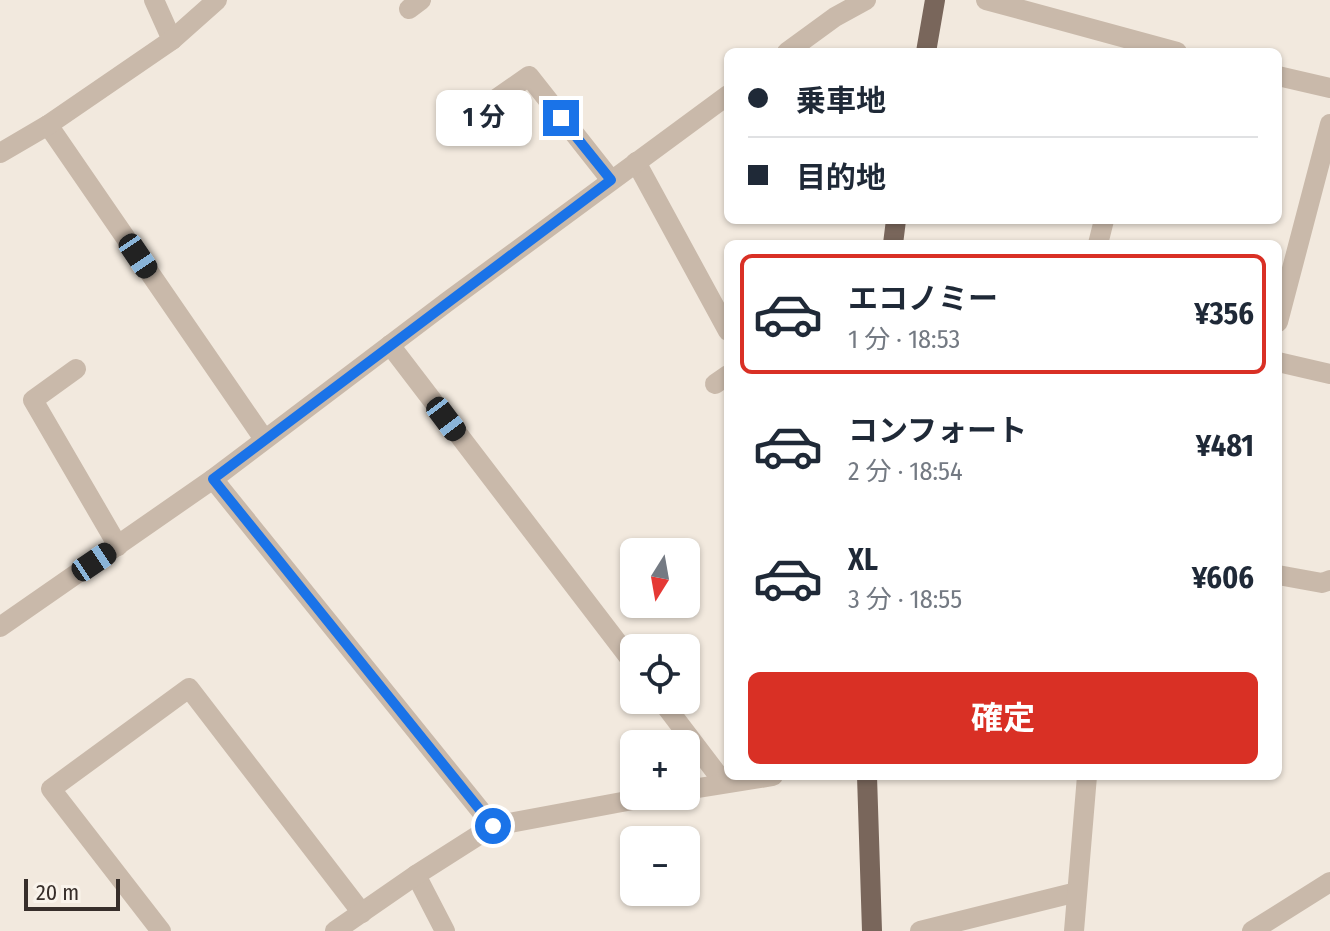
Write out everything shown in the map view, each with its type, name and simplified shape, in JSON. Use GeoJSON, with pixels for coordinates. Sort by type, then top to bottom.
{"type":"FeatureCollection","features":[{"type":"Feature","properties":{"kind":"main road"},"geometry":{"type":"LineString","coordinates":[[927,48],[935,0]]}},
{"type":"Feature","properties":{"kind":"main road"},"geometry":{"type":"LineString","coordinates":[[867,780],[872,931]]}},
{"type":"Feature","properties":{"kind":"street"},"geometry":{"type":"LineString","coordinates":[[154,0],[172,40]]}},
{"type":"Feature","properties":{"kind":"street"},"geometry":{"type":"LineString","coordinates":[[0,153],[48,125],[172,40],[217,0]]}},
{"type":"Feature","properties":{"kind":"street"},"geometry":{"type":"LineString","coordinates":[[791,48],[832,9],[866,0]]}},
{"type":"Feature","properties":{"kind":"street"},"geometry":{"type":"LineString","coordinates":[[986,0],[1144,48]]}},
{"type":"Feature","properties":{"kind":"street"},"geometry":{"type":"LineString","coordinates":[[486,106],[529,76],[611,180]]}},
{"type":"Feature","properties":{"kind":"street"},"geometry":{"type":"LineString","coordinates":[[1282,77],[1330,88]]}},
{"type":"Feature","properties":{"kind":"street"},"geometry":{"type":"LineString","coordinates":[[0,627],[213,479],[724,98]]}},
{"type":"Feature","properties":{"kind":"street"},"geometry":{"type":"LineString","coordinates":[[1282,307],[1330,124]]}},
{"type":"Feature","properties":{"kind":"street"},"geometry":{"type":"LineString","coordinates":[[48,125],[264,439]]}},
{"type":"Feature","properties":{"kind":"street"},"geometry":{"type":"LineString","coordinates":[[636,162],[724,324]]}},
{"type":"Feature","properties":{"kind":"street"},"geometry":{"type":"LineString","coordinates":[[390,345],[620,646]]}},
{"type":"Feature","properties":{"kind":"street"},"geometry":{"type":"LineString","coordinates":[[1282,363],[1330,374]]}},
{"type":"Feature","properties":{"kind":"street"},"geometry":{"type":"LineString","coordinates":[[76,369],[33,400],[118,546]]}},
{"type":"Feature","properties":{"kind":"street"},"geometry":{"type":"LineString","coordinates":[[213,479],[493,826]]}},
{"type":"Feature","properties":{"kind":"street"},"geometry":{"type":"LineString","coordinates":[[1282,576],[1322,583],[1330,580]]}},
{"type":"Feature","properties":{"kind":"street"},"geometry":{"type":"LineString","coordinates":[[161,931],[51,789],[189,688],[362,913]]}},
{"type":"Feature","properties":{"kind":"street"},"geometry":{"type":"LineString","coordinates":[[672,714],[724,783]]}},
{"type":"Feature","properties":{"kind":"street"},"geometry":{"type":"LineString","coordinates":[[700,787],[745,780]]}},
{"type":"Feature","properties":{"kind":"street"},"geometry":{"type":"LineString","coordinates":[[1074,931],[1087,780]]}},
{"type":"Feature","properties":{"kind":"street"},"geometry":{"type":"LineString","coordinates":[[335,931],[493,826],[620,802]]}},
{"type":"Feature","properties":{"kind":"street"},"geometry":{"type":"LineString","coordinates":[[416,875],[445,931]]}},
{"type":"Feature","properties":{"kind":"street"},"geometry":{"type":"LineString","coordinates":[[1252,931],[1330,882]]}},
{"type":"Feature","properties":{"kind":"street"},"geometry":{"type":"LineString","coordinates":[[920,931],[1077,892]]}},
{"type":"Feature","properties":{"kind":"route"},"geometry":{"type":"LineString","coordinates":[[493,826],[213,479],[611,180],[561,118]]}}]}
